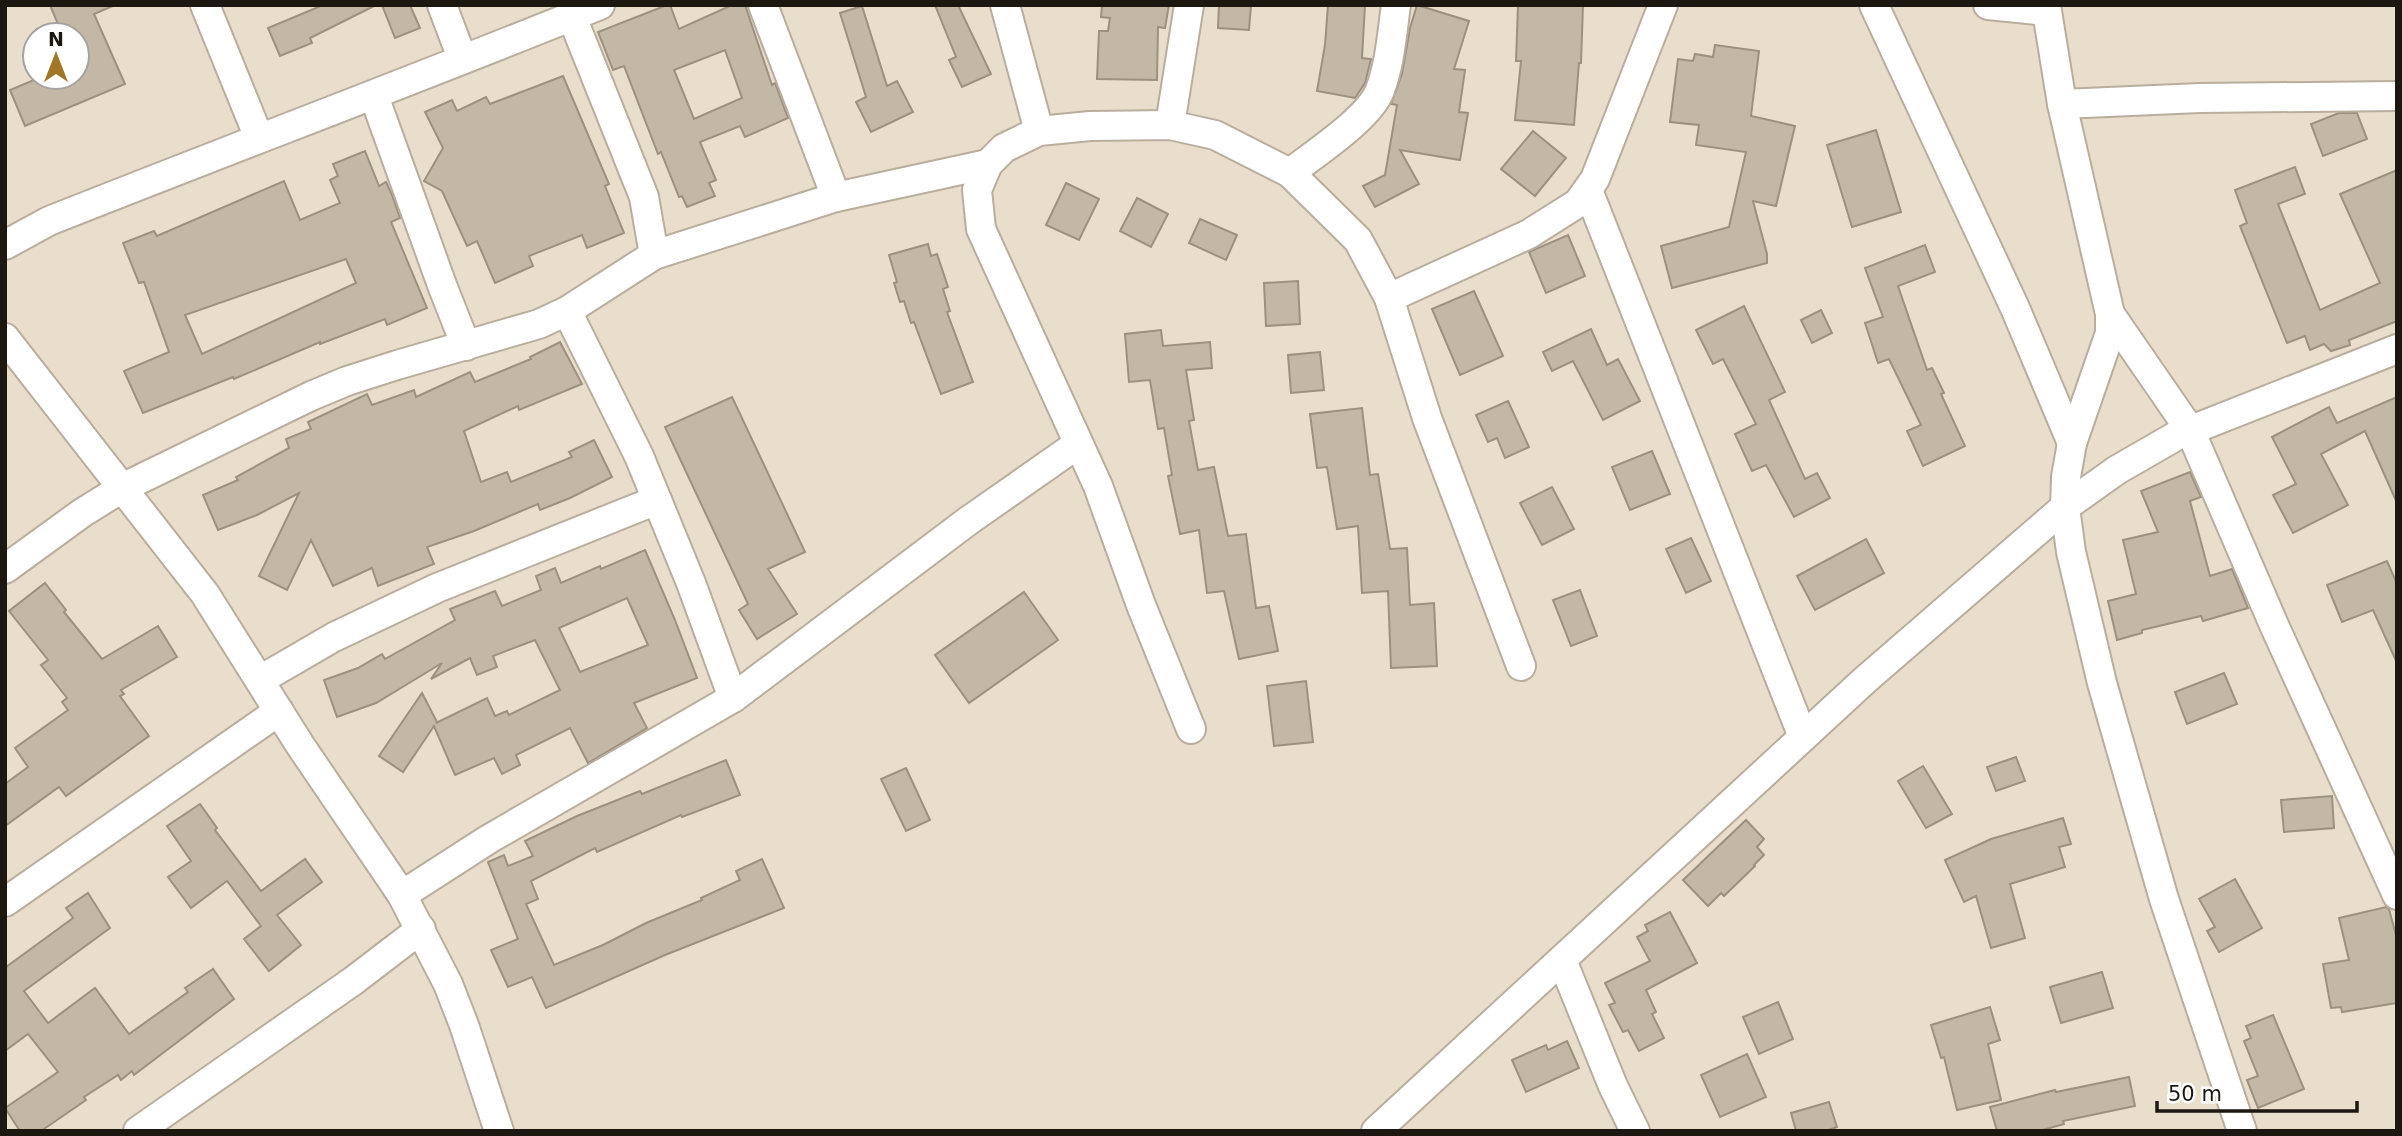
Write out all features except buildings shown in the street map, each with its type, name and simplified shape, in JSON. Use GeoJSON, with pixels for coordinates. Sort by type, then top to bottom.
{"type":"FeatureCollection","features":[{"type":"Feature","properties":{"kind":"street"},"geometry":{"type":"LineString","coordinates":[[205,5],[259,138]]}},
{"type":"Feature","properties":{"kind":"street"},"geometry":{"type":"LineString","coordinates":[[442,5],[462,58]]}},
{"type":"Feature","properties":{"kind":"street"},"geometry":{"type":"LineString","coordinates":[[5,245],[49,220],[374,96],[462,58],[600,5]]}},
{"type":"Feature","properties":{"kind":"street"},"geometry":{"type":"LineString","coordinates":[[763,5],[836,197]]}},
{"type":"Feature","properties":{"kind":"street"},"geometry":{"type":"LineString","coordinates":[[1005,5],[1039,131]]}},
{"type":"Feature","properties":{"kind":"street"},"geometry":{"type":"LineString","coordinates":[[1170,125],[1189,5]]}},
{"type":"Feature","properties":{"kind":"street"},"geometry":{"type":"LineString","coordinates":[[1290,173],[1363,115],[1380,92],[1396,5]]}},
{"type":"Feature","properties":{"kind":"street"},"geometry":{"type":"LineString","coordinates":[[1389,298],[1529,234],[1569,210],[1588,190],[1618,127],[1663,5]]}},
{"type":"Feature","properties":{"kind":"street"},"geometry":{"type":"LineString","coordinates":[[1874,5],[2015,308],[2072,443]]}},
{"type":"Feature","properties":{"kind":"street"},"geometry":{"type":"LineString","coordinates":[[1987,5],[2046,8],[2062,104],[2110,314],[2109,334],[2101,364],[2072,443],[2066,477],[2065,507],[2071,552],[2102,683],[2164,899],[2242,1131]]}},
{"type":"Feature","properties":{"kind":"street"},"geometry":{"type":"LineString","coordinates":[[572,17],[644,197],[654,255]]}},
{"type":"Feature","properties":{"kind":"street"},"geometry":{"type":"LineString","coordinates":[[374,96],[466,346]]}},
{"type":"Feature","properties":{"kind":"street"},"geometry":{"type":"LineString","coordinates":[[2062,104],[2200,98],[2397,96]]}},
{"type":"Feature","properties":{"kind":"street"},"geometry":{"type":"LineString","coordinates":[[1191,729],[1141,605],[1098,486],[981,229],[977,190],[988,164],[1004,148],[1039,131],[1090,126],[1170,125],[1215,135],[1290,173],[1358,240],[1389,298],[1427,418],[1521,666]]}},
{"type":"Feature","properties":{"kind":"street"},"geometry":{"type":"LineString","coordinates":[[5,569],[82,513],[122,488],[347,381],[514,333],[567,311],[654,255],[836,197],[988,164]]}},
{"type":"Feature","properties":{"kind":"street"},"geometry":{"type":"LineString","coordinates":[[1588,190],[1803,737]]}},
{"type":"Feature","properties":{"kind":"street"},"geometry":{"type":"LineString","coordinates":[[567,311],[639,456],[691,583],[733,698]]}},
{"type":"Feature","properties":{"kind":"street"},"geometry":{"type":"LineString","coordinates":[[2110,314],[2190,430],[2274,625],[2397,895]]}},
{"type":"Feature","properties":{"kind":"street"},"geometry":{"type":"LineString","coordinates":[[5,338],[205,594],[402,895],[421,929],[464,1025],[499,1131]]}},
{"type":"Feature","properties":{"kind":"street"},"geometry":{"type":"LineString","coordinates":[[1376,1131],[1875,671],[2065,507],[2117,470],[2190,430],[2397,349]]}},
{"type":"Feature","properties":{"kind":"street"},"geometry":{"type":"LineString","coordinates":[[402,895],[489,839],[733,698],[968,521],[1078,444]]}},
{"type":"Feature","properties":{"kind":"street"},"geometry":{"type":"LineString","coordinates":[[260,680],[334,638],[437,588],[657,500]]}},
{"type":"Feature","properties":{"kind":"street"},"geometry":{"type":"LineString","coordinates":[[5,902],[279,710]]}},
{"type":"Feature","properties":{"kind":"street"},"geometry":{"type":"LineString","coordinates":[[138,1131],[353,981],[421,929]]}},
{"type":"Feature","properties":{"kind":"street"},"geometry":{"type":"LineString","coordinates":[[1562,960],[1613,1086],[1635,1131]]}}]}
